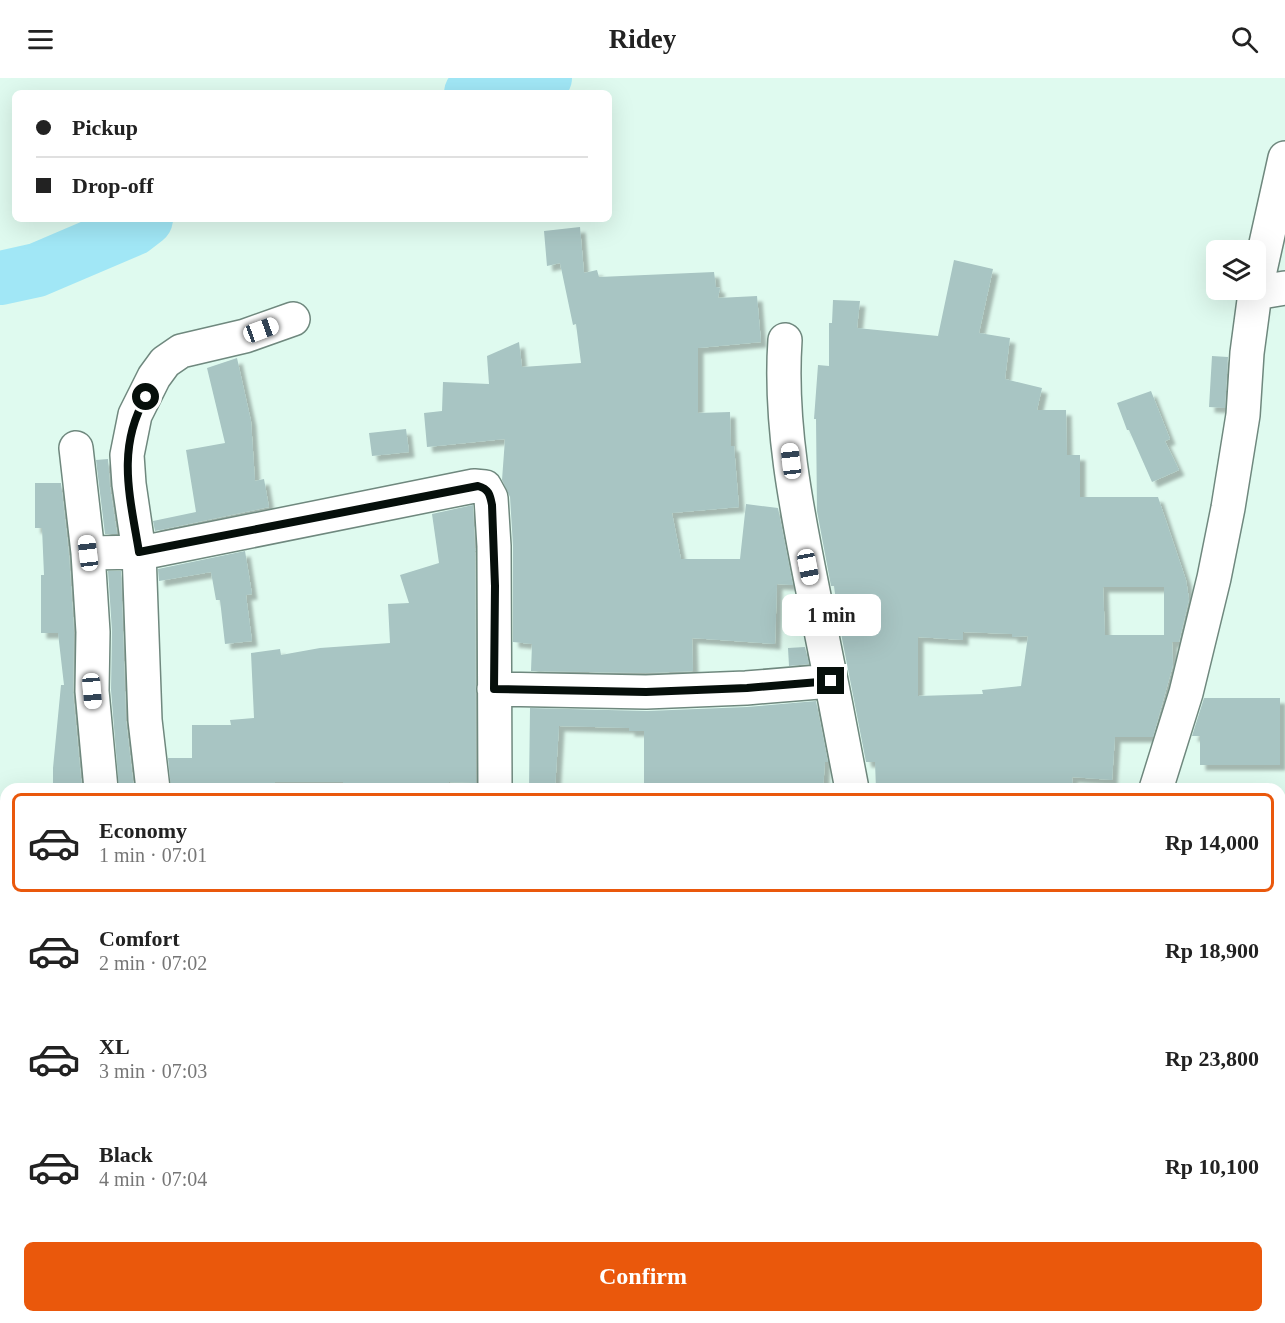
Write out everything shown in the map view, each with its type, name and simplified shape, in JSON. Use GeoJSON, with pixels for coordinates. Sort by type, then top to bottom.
{"type":"FeatureCollection","features":[{"type":"Feature","properties":{"kind":"street"},"geometry":{"type":"LineString","coordinates":[[1158,783],[1186,693],[1214,578],[1244,415],[1247,353],[1270,291],[1285,158]]}},
{"type":"Feature","properties":{"kind":"street"},"geometry":{"type":"LineString","coordinates":[[152,783],[145,720],[139,552],[127,455],[135,415],[154,377],[165,362],[181,351],[245,336],[293,318]]}},
{"type":"Feature","properties":{"kind":"street"},"geometry":{"type":"LineString","coordinates":[[785,340],[783,363],[785,410],[799,522],[851,783]]}},
{"type":"Feature","properties":{"kind":"street"},"geometry":{"type":"LineString","coordinates":[[76,448],[88,553],[93,632],[92,691],[100,783]]}},
{"type":"Feature","properties":{"kind":"street"},"geometry":{"type":"LineString","coordinates":[[88,553],[139,552],[474,486],[485,488],[491,498],[493,525],[495,783]]}},
{"type":"Feature","properties":{"kind":"street"},"geometry":{"type":"LineString","coordinates":[[494,689],[646,692],[747,688],[831,681]]}},
{"type":"Feature","properties":{"kind":"building"},"geometry":{"type":"Polygon","coordinates":[[[580,227],[584,273],[597,270],[599,277],[714,272],[716,287],[720,288],[718,298],[757,296],[761,342],[698,348],[698,413],[730,412],[731,446],[734,446],[739,507],[672,513],[681,559],[740,559],[746,504],[778,508],[793,585],[777,584],[775,644],[692,638],[693,671],[646,673],[531,671],[532,644],[513,642],[513,546],[510,497],[502,480],[505,439],[427,447],[424,413],[442,411],[443,382],[489,384],[487,356],[519,342],[522,367],[581,363],[576,324],[573,325],[560,263],[547,266],[544,231],[580,227]]]}},
{"type":"Feature","properties":{"kind":"building"},"geometry":{"type":"Polygon","coordinates":[[[954,260],[993,269],[979,333],[1010,338],[1005,379],[1042,388],[1037,410],[1066,410],[1067,455],[1080,455],[1080,497],[1158,497],[1186,580],[1189,599],[1179,642],[1172,642],[1173,665],[1153,737],[1115,737],[1112,780],[1072,777],[1072,783],[876,783],[875,762],[866,762],[834,586],[831,586],[817,511],[816,419],[814,419],[818,365],[829,366],[829,323],[832,323],[833,300],[860,301],[857,328],[938,336],[954,260]],[[1103,587],[1105,635],[1164,635],[1164,587],[1103,587]],[[963,632],[963,640],[918,637],[918,696],[983,694],[982,690],[1021,686],[1028,636],[1012,637],[1012,634],[963,632]]]}},
{"type":"Feature","properties":{"kind":"building"},"geometry":{"type":"Polygon","coordinates":[[[1212,356],[1228,357],[1225,408],[1209,407],[1212,356]]]}},
{"type":"Feature","properties":{"kind":"building"},"geometry":{"type":"Polygon","coordinates":[[[237,358],[251,421],[255,481],[264,479],[269,507],[155,531],[153,521],[196,512],[186,450],[225,443],[207,368],[237,358]]]}},
{"type":"Feature","properties":{"kind":"building"},"geometry":{"type":"Polygon","coordinates":[[[1151,391],[1170,439],[1165,441],[1179,470],[1152,482],[1117,403],[1151,391]]]}},
{"type":"Feature","properties":{"kind":"building"},"geometry":{"type":"Polygon","coordinates":[[[406,429],[409,452],[372,456],[369,433],[406,429]]]}},
{"type":"Feature","properties":{"kind":"building"},"geometry":{"type":"Polygon","coordinates":[[[108,459],[117,534],[105,534],[96,460],[108,459]]]}},
{"type":"Feature","properties":{"kind":"building"},"geometry":{"type":"Polygon","coordinates":[[[35,483],[61,483],[69,555],[74,632],[73,693],[81,783],[53,783],[61,685],[64,685],[58,633],[41,633],[41,575],[44,575],[42,528],[35,528],[35,483]]]}},
{"type":"Feature","properties":{"kind":"building"},"geometry":{"type":"Polygon","coordinates":[[[473,505],[476,783],[170,783],[168,758],[192,758],[192,725],[231,725],[230,720],[254,718],[251,653],[280,649],[281,655],[320,648],[390,643],[388,604],[409,603],[400,575],[439,563],[432,514],[473,505]]]}},
{"type":"Feature","properties":{"kind":"building"},"geometry":{"type":"Polygon","coordinates":[[[245,551],[252,594],[246,595],[252,641],[225,644],[220,600],[216,600],[211,572],[159,581],[158,569],[245,551]]]}},
{"type":"Feature","properties":{"kind":"building"},"geometry":{"type":"Polygon","coordinates":[[[108,571],[121,571],[126,721],[133,783],[119,783],[111,690],[112,631],[108,571]]]}},
{"type":"Feature","properties":{"kind":"building"},"geometry":{"type":"Polygon","coordinates":[[[805,647],[809,664],[789,666],[788,648],[805,647]]]}},
{"type":"Feature","properties":{"kind":"building"},"geometry":{"type":"Polygon","coordinates":[[[1204,698],[1280,698],[1280,765],[1200,765],[1200,736],[1192,736],[1204,698]]]}},
{"type":"Feature","properties":{"kind":"building"},"geometry":{"type":"Polygon","coordinates":[[[816,701],[828,762],[825,762],[823,783],[644,783],[644,731],[629,731],[629,728],[559,726],[555,783],[529,783],[530,708],[647,711],[747,707],[816,701]]]}},
{"type":"Feature","properties":{"kind":"waterway"},"geometry":{"type":"LineString","coordinates":[[481,90],[545,78]]}},
{"type":"Feature","properties":{"kind":"waterway"},"geometry":{"type":"LineString","coordinates":[[0,278],[37,270],[133,229],[142,222]]}},
{"type":"Feature","properties":{"kind":"route"},"geometry":{"type":"LineString","coordinates":[[146,397],[135,415],[127,455],[139,552],[478,486],[489,492],[492,505],[495,586],[494,689],[602,693],[646,692],[747,688],[831,681]]}}]}
